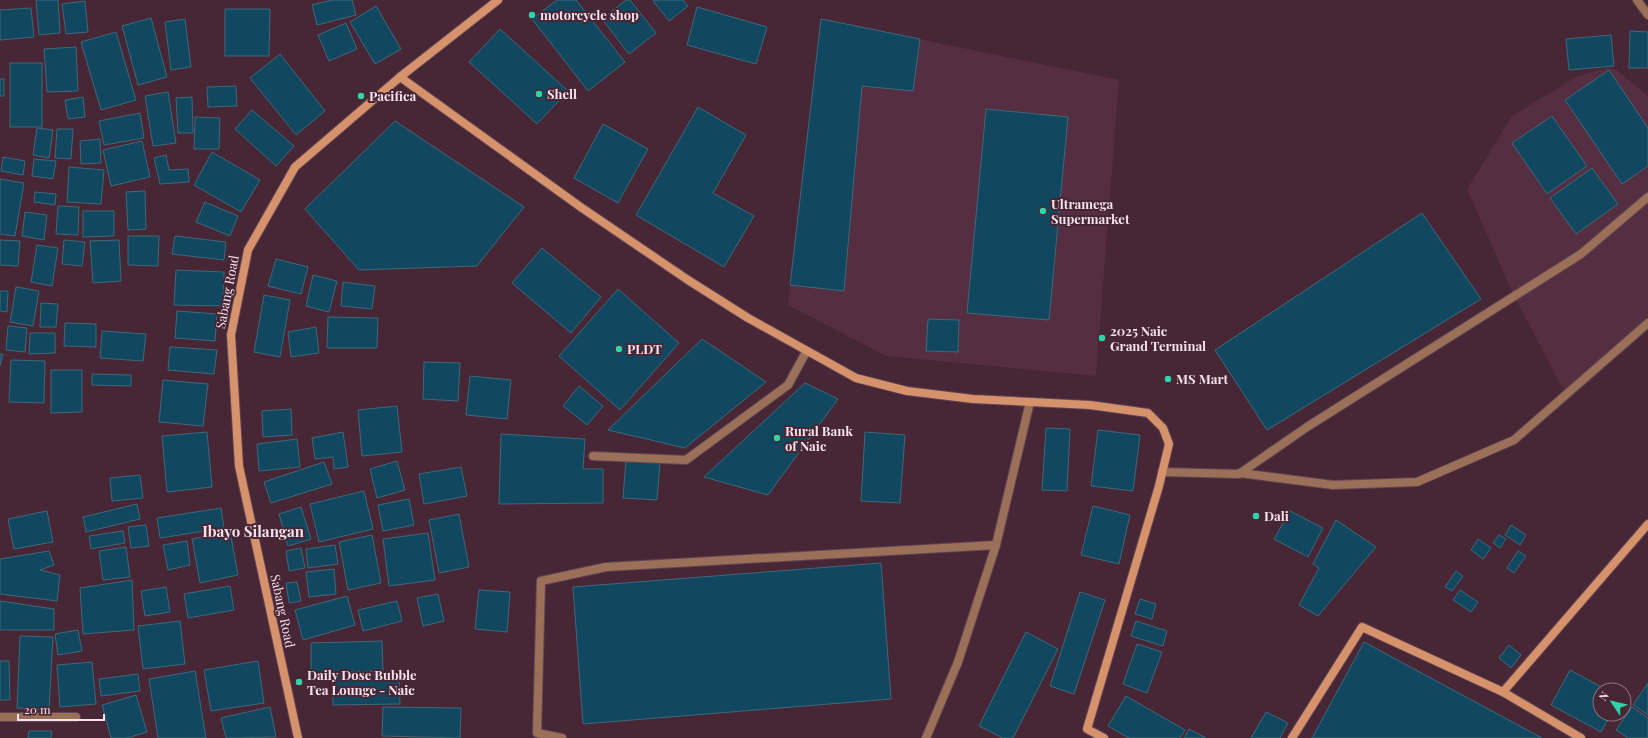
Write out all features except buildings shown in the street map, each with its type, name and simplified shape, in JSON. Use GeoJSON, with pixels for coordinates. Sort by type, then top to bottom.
{"type":"FeatureCollection","features":[{"type":"Feature","properties":{"kind":"street","name":"Sabang Road"},"geometry":{"type":"LineString","coordinates":[[298,738],[239,466],[231,334],[248,250],[295,167],[400,77],[498,0]]}},
{"type":"Feature","properties":{"kind":"street"},"geometry":{"type":"LineString","coordinates":[[1637,0],[1648,15]]}},
{"type":"Feature","properties":{"kind":"street"},"geometry":{"type":"LineString","coordinates":[[400,77],[594,217],[748,318],[806,352],[856,378],[907,391],[973,399],[1090,405],[1148,413],[1163,428],[1168,444],[1162,472],[1086,729],[1089,734],[1104,738]]}},
{"type":"Feature","properties":{"kind":"street"},"geometry":{"type":"LineString","coordinates":[[1240,473],[1307,427],[1580,254],[1648,197]]}},
{"type":"Feature","properties":{"kind":"street"},"geometry":{"type":"LineString","coordinates":[[1162,472],[1240,473],[1333,485],[1417,482],[1514,440],[1648,323]]}},
{"type":"Feature","properties":{"kind":"street"},"geometry":{"type":"LineString","coordinates":[[593,456],[686,460],[788,385],[806,352]]}},
{"type":"Feature","properties":{"kind":"street"},"geometry":{"type":"LineString","coordinates":[[926,738],[958,662],[996,545],[1030,402]]}},
{"type":"Feature","properties":{"kind":"street"},"geometry":{"type":"LineString","coordinates":[[1503,692],[1648,524]]}},
{"type":"Feature","properties":{"kind":"street"},"geometry":{"type":"LineString","coordinates":[[562,738],[537,733],[541,581],[606,567],[996,545]]}},
{"type":"Feature","properties":{"kind":"street"},"geometry":{"type":"LineString","coordinates":[[1292,738],[1362,627],[1503,692],[1581,738]]}},
{"type":"Feature","properties":{"kind":"street"},"geometry":{"type":"LineString","coordinates":[[0,717],[76,718]]}},
{"type":"Feature","properties":{"kind":"shaded area"},"geometry":{"type":"Polygon","coordinates":[[[821,19],[1119,80],[1096,376],[886,356],[788,305],[821,19]]]}},
{"type":"Feature","properties":{"kind":"shaded area"},"geometry":{"type":"Polygon","coordinates":[[[1606,68],[1617,70],[1648,96],[1648,318],[1566,395],[1514,296],[1467,189],[1512,116],[1578,76],[1606,68]]]}},
{"type":"Feature","properties":{"kind":"place","name":"motorcycle shop"},"geometry":{"type":"Point","coordinates":[532,15]}},
{"type":"Feature","properties":{"kind":"place","name":"Shell"},"geometry":{"type":"Point","coordinates":[539,94]}},
{"type":"Feature","properties":{"kind":"place","name":"Pacifica"},"geometry":{"type":"Point","coordinates":[361,96]}},
{"type":"Feature","properties":{"kind":"place","name":"Ultramega Supermarket"},"geometry":{"type":"Point","coordinates":[1043,211]}},
{"type":"Feature","properties":{"kind":"place","name":"2025 Naic Grand Terminal"},"geometry":{"type":"Point","coordinates":[1102,338]}},
{"type":"Feature","properties":{"kind":"place","name":"PLDT"},"geometry":{"type":"Point","coordinates":[619,349]}},
{"type":"Feature","properties":{"kind":"place","name":"MS Mart"},"geometry":{"type":"Point","coordinates":[1168,379]}},
{"type":"Feature","properties":{"kind":"place","name":"Rural Bank of Naic"},"geometry":{"type":"Point","coordinates":[777,438]}},
{"type":"Feature","properties":{"kind":"place","name":"Dali"},"geometry":{"type":"Point","coordinates":[1256,516]}},
{"type":"Feature","properties":{"kind":"place","name":"Daily Dose Bubble Tea Lounge - Naic"},"geometry":{"type":"Point","coordinates":[299,682]}},
{"type":"Feature","properties":{"kind":"district","name":"Ibayo Silangan"},"geometry":{"type":"Point","coordinates":[253,532]}}]}
